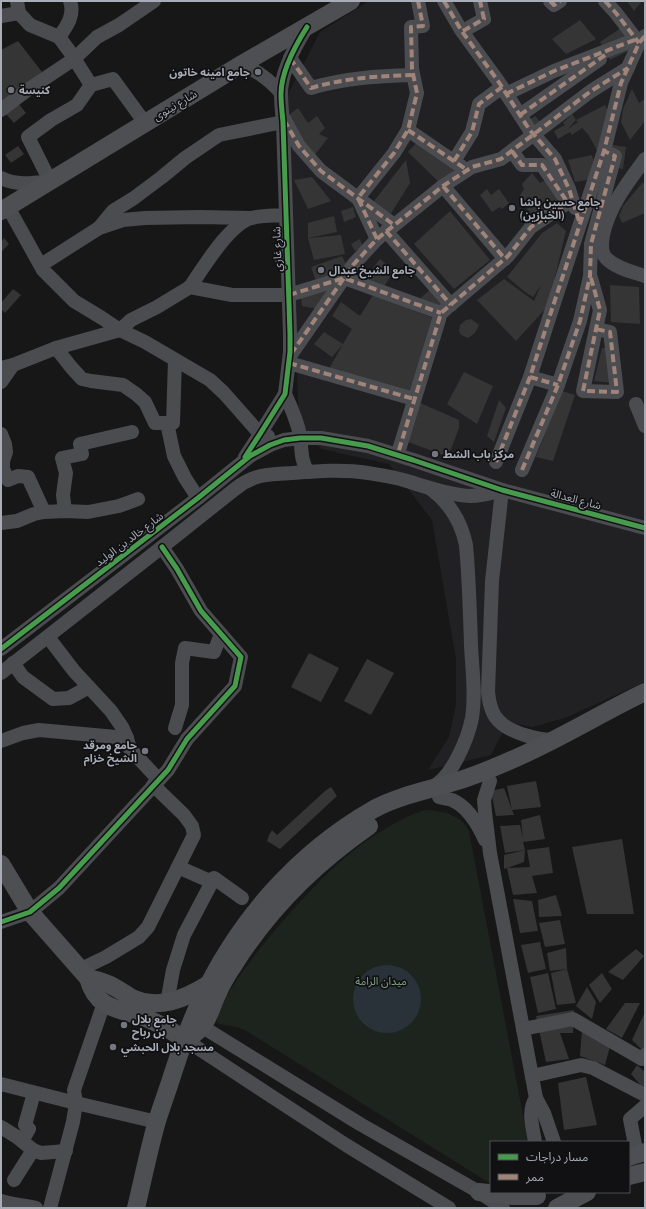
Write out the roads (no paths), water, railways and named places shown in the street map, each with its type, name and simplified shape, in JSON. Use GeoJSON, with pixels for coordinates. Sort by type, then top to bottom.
{"type":"FeatureCollection","features":[{"type":"Feature","properties":{"kind":"main road","name":"شارع نينوى"},"geometry":{"type":"LineString","coordinates":[[4,209],[242,64],[351,1]]}},
{"type":"Feature","properties":{"kind":"main road"},"geometry":{"type":"LineString","coordinates":[[197,1024],[206,1022],[217,994],[226,978],[244,948],[267,919],[331,854],[352,838],[387,816],[414,804],[454,782],[528,754],[645,692]]}},
{"type":"Feature","properties":{"kind":"main road"},"geometry":{"type":"LineString","coordinates":[[184,1039],[194,1035],[209,984],[244,925],[273,890],[306,858],[343,829],[374,809],[399,798],[458,793],[490,781],[546,757],[645,705]]}},
{"type":"Feature","properties":{"kind":"main road"},"geometry":{"type":"LineString","coordinates":[[1,864],[30,912],[84,974],[94,994],[112,1008],[158,1024],[184,1039]]}},
{"type":"Feature","properties":{"kind":"main road"},"geometry":{"type":"LineString","coordinates":[[84,974],[106,983],[137,1000],[152,1003],[167,1003],[189,996],[209,984]]}},
{"type":"Feature","properties":{"kind":"main road"},"geometry":{"type":"LineString","coordinates":[[136,1208],[157,1122],[184,1039]]}},
{"type":"Feature","properties":{"kind":"main road"},"geometry":{"type":"LineString","coordinates":[[630,1176],[645,1172]]}},
{"type":"Feature","properties":{"kind":"main road"},"geometry":{"type":"LineString","coordinates":[[479,1192],[502,1196],[539,1193]]}},
{"type":"Feature","properties":{"kind":"main road"},"geometry":{"type":"LineString","coordinates":[[523,1208],[539,1193]]}},
{"type":"Feature","properties":{"kind":"main road"},"geometry":{"type":"LineString","coordinates":[[557,1208],[584,1193]]}},
{"type":"Feature","properties":{"kind":"street"},"geometry":{"type":"LineString","coordinates":[[59,37],[68,25],[73,8],[70,1]]}},
{"type":"Feature","properties":{"kind":"street"},"geometry":{"type":"LineString","coordinates":[[1,110],[26,91],[74,59],[97,37],[119,25],[154,1]]}},
{"type":"Feature","properties":{"kind":"street"},"geometry":{"type":"LineString","coordinates":[[358,198],[394,153],[408,130],[417,93],[412,69],[411,27],[422,26],[418,1]]}},
{"type":"Feature","properties":{"kind":"street"},"geometry":{"type":"LineString","coordinates":[[444,1],[529,129],[555,159],[569,189],[570,202]]}},
{"type":"Feature","properties":{"kind":"street"},"geometry":{"type":"LineString","coordinates":[[463,31],[484,18],[480,1]]}},
{"type":"Feature","properties":{"kind":"street"},"geometry":{"type":"LineString","coordinates":[[550,1],[554,5],[560,1]]}},
{"type":"Feature","properties":{"kind":"street"},"geometry":{"type":"LineString","coordinates":[[605,1],[640,39]]}},
{"type":"Feature","properties":{"kind":"street"},"geometry":{"type":"LineString","coordinates":[[1,16],[18,7],[30,25],[59,37],[91,85]]}},
{"type":"Feature","properties":{"kind":"street","name":"شارع غازي"},"geometry":{"type":"LineString","coordinates":[[241,464],[285,394],[290,334],[281,93],[290,58],[307,27]]}},
{"type":"Feature","properties":{"kind":"street"},"geometry":{"type":"LineString","coordinates":[[454,161],[472,132],[479,104],[504,90],[640,39]]}},
{"type":"Feature","properties":{"kind":"street"},"geometry":{"type":"LineString","coordinates":[[496,462],[530,377],[604,151],[621,83],[640,39]]}},
{"type":"Feature","properties":{"kind":"street"},"geometry":{"type":"LineString","coordinates":[[520,115],[618,46]]}},
{"type":"Feature","properties":{"kind":"street"},"geometry":{"type":"LineString","coordinates":[[290,58],[311,88],[349,79],[376,76],[414,75]]}},
{"type":"Feature","properties":{"kind":"street"},"geometry":{"type":"LineString","coordinates":[[242,64],[260,74],[281,93]]}},
{"type":"Feature","properties":{"kind":"street"},"geometry":{"type":"LineString","coordinates":[[414,399],[289,360],[353,265],[386,232],[443,186],[472,167],[501,158],[512,151],[591,90],[628,68]]}},
{"type":"Feature","properties":{"kind":"street"},"geometry":{"type":"LineString","coordinates":[[1,178],[8,181],[21,183],[50,181],[28,137],[52,120],[77,106],[91,85],[113,79],[145,123]]}},
{"type":"Feature","properties":{"kind":"street"},"geometry":{"type":"LineString","coordinates":[[99,228],[113,211],[134,198],[185,158],[219,135],[283,119],[299,146],[322,171],[358,198],[446,309]]}},
{"type":"Feature","properties":{"kind":"street"},"geometry":{"type":"LineString","coordinates":[[408,130],[467,170]]}},
{"type":"Feature","properties":{"kind":"street"},"geometry":{"type":"LineString","coordinates":[[512,151],[522,165],[542,165],[570,202],[580,224]]}},
{"type":"Feature","properties":{"kind":"street"},"geometry":{"type":"LineString","coordinates":[[522,470],[558,385],[580,321],[590,276],[591,244],[615,156],[604,151]]}},
{"type":"Feature","properties":{"kind":"street"},"geometry":{"type":"LineString","coordinates":[[644,163],[622,191],[606,222],[602,241],[602,250],[604,258],[612,264],[645,276]]}},
{"type":"Feature","properties":{"kind":"street"},"geometry":{"type":"LineString","coordinates":[[443,186],[505,259]]}},
{"type":"Feature","properties":{"kind":"street"},"geometry":{"type":"LineString","coordinates":[[358,198],[386,232]]}},
{"type":"Feature","properties":{"kind":"street"},"geometry":{"type":"LineString","coordinates":[[399,450],[414,399],[446,309],[505,259],[531,227],[570,202]]}},
{"type":"Feature","properties":{"kind":"street"},"geometry":{"type":"LineString","coordinates":[[4,209],[43,270],[74,301],[120,330],[145,342],[210,380],[224,393],[260,434],[284,440]]}},
{"type":"Feature","properties":{"kind":"street"},"geometry":{"type":"LineString","coordinates":[[41,265],[99,228],[123,220],[145,218],[251,218],[286,214]]}},
{"type":"Feature","properties":{"kind":"street"},"geometry":{"type":"LineString","coordinates":[[1,382],[7,366],[56,348],[120,330],[131,320],[157,307],[190,287],[210,258],[237,225],[251,218]]}},
{"type":"Feature","properties":{"kind":"street"},"geometry":{"type":"LineString","coordinates":[[590,276],[600,310],[596,329]]}},
{"type":"Feature","properties":{"kind":"street"},"geometry":{"type":"LineString","coordinates":[[190,287],[232,295],[289,295],[344,278],[446,309]]}},
{"type":"Feature","properties":{"kind":"street"},"geometry":{"type":"LineString","coordinates":[[56,348],[82,379],[123,385],[145,402],[155,423],[173,423],[175,360]]}},
{"type":"Feature","properties":{"kind":"street"},"geometry":{"type":"LineString","coordinates":[[530,377],[558,385]]}},
{"type":"Feature","properties":{"kind":"street"},"geometry":{"type":"LineString","coordinates":[[285,394],[295,416],[303,462],[308,472]]}},
{"type":"Feature","properties":{"kind":"street"},"geometry":{"type":"LineString","coordinates":[[636,404],[645,426]]}},
{"type":"Feature","properties":{"kind":"street"},"geometry":{"type":"LineString","coordinates":[[166,423],[174,456],[185,478],[198,498]]}},
{"type":"Feature","properties":{"kind":"street"},"geometry":{"type":"LineString","coordinates":[[65,511],[63,494],[66,473],[62,458],[82,454],[80,444],[132,432]]}},
{"type":"Feature","properties":{"kind":"street"},"geometry":{"type":"LineString","coordinates":[[1,434],[6,452],[3,460],[3,469],[8,480],[18,476],[28,477],[44,512]]}},
{"type":"Feature","properties":{"kind":"street","name":"شارع العدالة"},"geometry":{"type":"LineString","coordinates":[[284,440],[322,438],[368,446],[502,490],[645,528]]}},
{"type":"Feature","properties":{"kind":"street","name":"شارع خالد بن الوليد"},"geometry":{"type":"LineString","coordinates":[[1,649],[198,498],[250,456],[270,445],[284,440]]}},
{"type":"Feature","properties":{"kind":"street"},"geometry":{"type":"LineString","coordinates":[[1,672],[48,637],[246,481],[268,475],[330,470],[368,473],[405,480],[429,488],[470,496],[502,490],[494,558],[491,606],[488,692],[489,702],[499,722],[520,733],[543,740],[553,740],[563,736]]}},
{"type":"Feature","properties":{"kind":"street"},"geometry":{"type":"LineString","coordinates":[[429,488],[451,508],[461,526],[465,540],[467,555],[473,691],[471,718],[464,745],[458,757],[435,786],[432,794],[451,800],[459,804],[466,811],[480,829],[490,853]]}},
{"type":"Feature","properties":{"kind":"street"},"geometry":{"type":"LineString","coordinates":[[1,523],[17,521],[34,514],[44,512],[88,512],[119,506],[138,499]]}},
{"type":"Feature","properties":{"kind":"street"},"geometry":{"type":"LineString","coordinates":[[1,922],[30,912],[58,888],[168,770],[187,739],[235,686],[241,656],[201,611],[177,569],[162,548]]}},
{"type":"Feature","properties":{"kind":"street"},"geometry":{"type":"LineString","coordinates":[[175,728],[182,706],[182,663],[185,648],[214,652],[221,634]]}},
{"type":"Feature","properties":{"kind":"street"},"geometry":{"type":"LineString","coordinates":[[48,637],[74,671],[111,711],[122,727],[130,750],[184,815],[192,826],[194,835],[148,927],[139,937],[106,957],[84,974]]}},
{"type":"Feature","properties":{"kind":"street"},"geometry":{"type":"LineString","coordinates":[[13,663],[23,677],[53,699],[69,698],[89,688]]}},
{"type":"Feature","properties":{"kind":"street"},"geometry":{"type":"LineString","coordinates":[[1,741],[23,733],[38,730],[127,738]]}},
{"type":"Feature","properties":{"kind":"street"},"geometry":{"type":"LineString","coordinates":[[490,781],[484,800],[490,853],[536,1098],[544,1113],[554,1141]]}},
{"type":"Feature","properties":{"kind":"street"},"geometry":{"type":"LineString","coordinates":[[178,867],[212,882]]}},
{"type":"Feature","properties":{"kind":"street"},"geometry":{"type":"LineString","coordinates":[[167,1003],[173,970],[184,935],[214,878],[242,898]]}},
{"type":"Feature","properties":{"kind":"street"},"geometry":{"type":"LineString","coordinates":[[50,1208],[73,1122],[76,1103],[74,1090],[104,1003]]}},
{"type":"Feature","properties":{"kind":"street"},"geometry":{"type":"LineString","coordinates":[[523,1029],[573,1019],[642,1059],[645,1055]]}},
{"type":"Feature","properties":{"kind":"street"},"geometry":{"type":"LineString","coordinates":[[197,1024],[360,1124],[479,1192],[503,1208]]}},
{"type":"Feature","properties":{"kind":"street"},"geometry":{"type":"LineString","coordinates":[[184,1039],[346,1145],[449,1208]]}},
{"type":"Feature","properties":{"kind":"street"},"geometry":{"type":"LineString","coordinates":[[532,1076],[581,1065],[593,1068],[645,1095]]}},
{"type":"Feature","properties":{"kind":"street"},"geometry":{"type":"LineString","coordinates":[[1,1084],[157,1122]]}},
{"type":"Feature","properties":{"kind":"street"},"geometry":{"type":"LineString","coordinates":[[22,1141],[29,1130],[25,1125],[34,1092]]}},
{"type":"Feature","properties":{"kind":"street"},"geometry":{"type":"LineString","coordinates":[[535,1141],[531,1113],[533,1103],[536,1098]]}},
{"type":"Feature","properties":{"kind":"street"},"geometry":{"type":"LineString","coordinates":[[637,1155],[630,1119],[645,1106]]}},
{"type":"Feature","properties":{"kind":"street"},"geometry":{"type":"LineString","coordinates":[[1,1127],[33,1150],[41,1153],[66,1151]]}},
{"type":"Feature","properties":{"kind":"street"},"geometry":{"type":"LineString","coordinates":[[14,1180],[33,1150]]}},
{"type":"Feature","properties":{"kind":"street"},"geometry":{"type":"LineString","coordinates":[[1,1201],[36,1208]]}},
{"type":"Feature","properties":{"kind":"place","name":"جامع امينه خاتون"},"geometry":{"type":"Point","coordinates":[258,72]}},
{"type":"Feature","properties":{"kind":"place","name":"كنيسة"},"geometry":{"type":"Point","coordinates":[11,90]}},
{"type":"Feature","properties":{"kind":"place","name":"جامع حسين باشا (الخبازين)"},"geometry":{"type":"Point","coordinates":[512,208]}},
{"type":"Feature","properties":{"kind":"place","name":"جامع الشيخ عبدال"},"geometry":{"type":"Point","coordinates":[321,270]}},
{"type":"Feature","properties":{"kind":"place","name":"مركز باب الشط"},"geometry":{"type":"Point","coordinates":[435,454]}},
{"type":"Feature","properties":{"kind":"place","name":"جامع ومرقد الشيخ خزام"},"geometry":{"type":"Point","coordinates":[145,751]}},
{"type":"Feature","properties":{"kind":"place","name":"جامع بلال بن رباح"},"geometry":{"type":"Point","coordinates":[124,1025]}},
{"type":"Feature","properties":{"kind":"place","name":"مسجد بلال الحبشي"},"geometry":{"type":"Point","coordinates":[113,1047]}},
{"type":"Feature","properties":{"kind":"park label","name":"ميدان الرامة"},"geometry":{"type":"Point","coordinates":[381,981]}}]}
